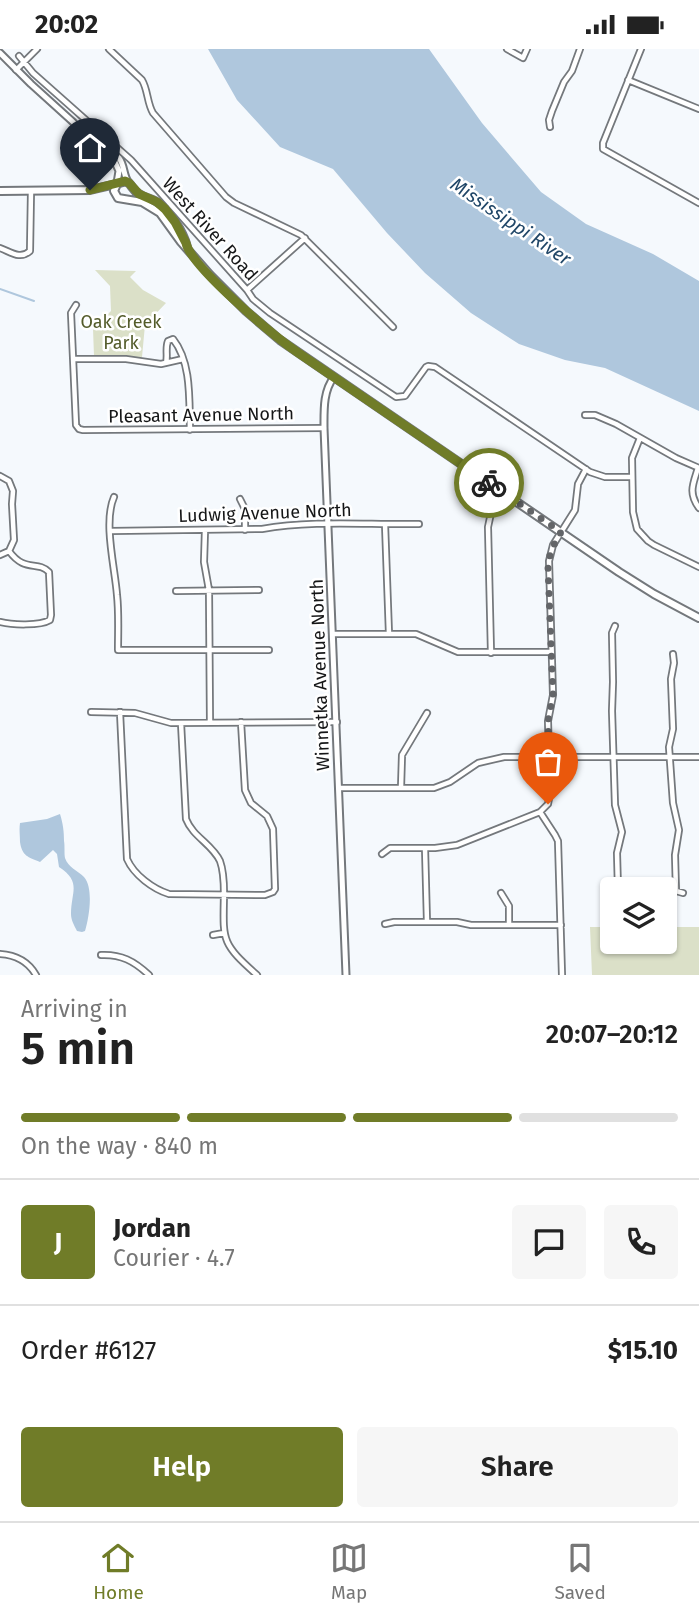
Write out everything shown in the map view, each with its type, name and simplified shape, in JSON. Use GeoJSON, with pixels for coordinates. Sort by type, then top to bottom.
{"type":"FeatureCollection","features":[{"type":"Feature","properties":{"kind":"main road"},"geometry":{"type":"LineString","coordinates":[[0,191],[90,190],[109,192],[125,199],[131,195],[131,185],[122,181],[90,190]]}},
{"type":"Feature","properties":{"kind":"main road"},"geometry":{"type":"LineString","coordinates":[[116,196],[114,191],[117,183]]}},
{"type":"Feature","properties":{"kind":"main road","name":"West River Road"},"geometry":{"type":"LineString","coordinates":[[131,185],[139,195],[157,202],[168,213],[187,247]]}},
{"type":"Feature","properties":{"kind":"main road","name":"West River Road"},"geometry":{"type":"LineString","coordinates":[[125,199],[142,202],[155,209],[210,275],[280,340],[640,586],[699,618]]}},
{"type":"Feature","properties":{"kind":"street"},"geometry":{"type":"LineString","coordinates":[[16,70],[37,49]]}},
{"type":"Feature","properties":{"kind":"street"},"geometry":{"type":"LineString","coordinates":[[108,49],[140,77],[153,113],[226,197],[305,238],[393,327]]}},
{"type":"Feature","properties":{"kind":"street"},"geometry":{"type":"LineString","coordinates":[[507,49],[523,58],[527,49]]}},
{"type":"Feature","properties":{"kind":"street"},"geometry":{"type":"LineString","coordinates":[[551,127],[549,120],[580,49]]}},
{"type":"Feature","properties":{"kind":"street"},"geometry":{"type":"LineString","coordinates":[[641,49],[603,143],[603,149],[699,203]]}},
{"type":"Feature","properties":{"kind":"street","name":"West River Road"},"geometry":{"type":"LineString","coordinates":[[0,53],[66,114],[91,144],[113,159],[119,171],[117,183]]}},
{"type":"Feature","properties":{"kind":"street","name":"West River Road"},"geometry":{"type":"LineString","coordinates":[[19,56],[131,160],[253,299],[271,313],[399,398],[405,396],[422,371],[429,366],[439,369],[586,470]]}},
{"type":"Feature","properties":{"kind":"street"},"geometry":{"type":"LineString","coordinates":[[628,81],[699,109]]}},
{"type":"Feature","properties":{"kind":"street","name":"West River Road"},"geometry":{"type":"LineString","coordinates":[[80,130],[119,158],[125,177],[131,185]]}},
{"type":"Feature","properties":{"kind":"street"},"geometry":{"type":"LineString","coordinates":[[0,247],[22,256],[30,251],[31,191]]}},
{"type":"Feature","properties":{"kind":"street"},"geometry":{"type":"LineString","coordinates":[[247,290],[305,238]]}},
{"type":"Feature","properties":{"kind":"street"},"geometry":{"type":"LineString","coordinates":[[76,305],[71,313],[74,359],[126,359],[155,364],[183,359]]}},
{"type":"Feature","properties":{"kind":"street"},"geometry":{"type":"LineString","coordinates":[[166,363],[167,343],[171,339],[176,340],[187,373],[190,430]]}},
{"type":"Feature","properties":{"kind":"street","name":"Pleasant Avenue North"},"geometry":{"type":"LineString","coordinates":[[74,359],[76,425],[79,429],[324,428]]}},
{"type":"Feature","properties":{"kind":"street","name":"Winnetka Avenue North"},"geometry":{"type":"LineString","coordinates":[[334,377],[326,395],[324,428],[346,975]]}},
{"type":"Feature","properties":{"kind":"street"},"geometry":{"type":"LineString","coordinates":[[585,415],[595,415],[699,468],[692,487],[692,499],[699,508]]}},
{"type":"Feature","properties":{"kind":"street"},"geometry":{"type":"LineString","coordinates":[[640,437],[632,458],[633,512],[638,529],[654,545],[699,566]]}},
{"type":"Feature","properties":{"kind":"street"},"geometry":{"type":"LineString","coordinates":[[382,854],[390,848],[446,848],[457,845],[540,812],[548,804],[548,721],[553,695],[549,561],[553,545],[575,510],[578,484],[586,470],[605,477],[632,477]]}},
{"type":"Feature","properties":{"kind":"street"},"geometry":{"type":"LineString","coordinates":[[0,476],[9,481],[13,491],[14,540],[9,551],[0,555]]}},
{"type":"Feature","properties":{"kind":"street"},"geometry":{"type":"LineString","coordinates":[[491,653],[488,527],[491,513],[504,493]]}},
{"type":"Feature","properties":{"kind":"street"},"geometry":{"type":"LineString","coordinates":[[114,497],[110,507],[118,650],[269,650]]}},
{"type":"Feature","properties":{"kind":"street"},"geometry":{"type":"LineString","coordinates":[[240,499],[245,509],[245,530]]}},
{"type":"Feature","properties":{"kind":"street"},"geometry":{"type":"LineString","coordinates":[[385,524],[389,634]]}},
{"type":"Feature","properties":{"kind":"street","name":"Ludwig Avenue North"},"geometry":{"type":"LineString","coordinates":[[111,531],[419,524]]}},
{"type":"Feature","properties":{"kind":"street"},"geometry":{"type":"LineString","coordinates":[[205,530],[204,562],[209,590],[210,723]]}},
{"type":"Feature","properties":{"kind":"street"},"geometry":{"type":"LineString","coordinates":[[0,622],[42,624],[50,619],[51,615],[49,572],[44,567],[24,565],[9,551]]}},
{"type":"Feature","properties":{"kind":"street"},"geometry":{"type":"LineString","coordinates":[[176,591],[259,590]]}},
{"type":"Feature","properties":{"kind":"street"},"geometry":{"type":"LineString","coordinates":[[615,627],[612,633],[615,805],[621,832],[617,853],[618,877]]}},
{"type":"Feature","properties":{"kind":"street"},"geometry":{"type":"LineString","coordinates":[[333,634],[421,635],[458,652],[551,652]]}},
{"type":"Feature","properties":{"kind":"street"},"geometry":{"type":"LineString","coordinates":[[673,654],[673,729],[669,747],[673,803],[680,830],[675,856],[676,877]]}},
{"type":"Feature","properties":{"kind":"street"},"geometry":{"type":"LineString","coordinates":[[91,712],[143,714],[166,723],[337,722]]}},
{"type":"Feature","properties":{"kind":"street"},"geometry":{"type":"LineString","coordinates":[[120,712],[126,852],[130,866],[163,892],[176,894],[265,895],[275,889],[273,829],[271,822],[251,803],[245,790],[241,722]]}},
{"type":"Feature","properties":{"kind":"street"},"geometry":{"type":"LineString","coordinates":[[401,788],[402,755],[427,713]]}},
{"type":"Feature","properties":{"kind":"street"},"geometry":{"type":"LineString","coordinates":[[181,723],[186,819],[192,832],[211,847],[223,872],[224,933],[228,946],[257,975]]}},
{"type":"Feature","properties":{"kind":"street"},"geometry":{"type":"LineString","coordinates":[[339,788],[442,786],[478,763],[495,758],[699,758]]}},
{"type":"Feature","properties":{"kind":"street"},"geometry":{"type":"LineString","coordinates":[[260,811],[265,806]]}},
{"type":"Feature","properties":{"kind":"street"},"geometry":{"type":"LineString","coordinates":[[540,812],[558,841],[562,975]]}},
{"type":"Feature","properties":{"kind":"street"},"geometry":{"type":"LineString","coordinates":[[425,848],[427,922]]}},
{"type":"Feature","properties":{"kind":"street"},"geometry":{"type":"LineString","coordinates":[[677,891],[683,893]]}},
{"type":"Feature","properties":{"kind":"street"},"geometry":{"type":"LineString","coordinates":[[501,893],[509,906],[509,925]]}},
{"type":"Feature","properties":{"kind":"street"},"geometry":{"type":"LineString","coordinates":[[386,924],[457,922],[471,925],[561,926]]}},
{"type":"Feature","properties":{"kind":"street"},"geometry":{"type":"LineString","coordinates":[[213,935],[224,933]]}},
{"type":"Feature","properties":{"kind":"street"},"geometry":{"type":"LineString","coordinates":[[0,954],[13,955],[23,960],[36,975]]}},
{"type":"Feature","properties":{"kind":"street"},"geometry":{"type":"LineString","coordinates":[[100,955],[125,957],[149,975]]}},
{"type":"Feature","properties":{"kind":"green space","name":"Oak Creek Park"},"geometry":{"type":"Polygon","coordinates":[[[95,270],[136,271],[130,277],[143,290],[166,303],[145,325],[142,357],[94,356],[93,329],[111,311],[110,286],[95,270]]]}},
{"type":"Feature","properties":{"kind":"green space"},"geometry":{"type":"Polygon","coordinates":[[[590,927],[600,927],[600,954],[677,954],[677,927],[699,927],[699,975],[592,975],[590,927]]]}},
{"type":"Feature","properties":{"kind":"water","name":"Mississippi River"},"geometry":{"type":"Polygon","coordinates":[[[208,49],[429,49],[482,123],[541,192],[586,224],[653,254],[699,281],[699,411],[605,368],[565,360],[519,344],[471,313],[425,273],[333,169],[280,147],[237,100],[208,49]]]}},
{"type":"Feature","properties":{"kind":"water"},"geometry":{"type":"Polygon","coordinates":[[[60,814],[66,861],[84,877],[89,888],[88,919],[85,931],[82,932],[77,931],[72,918],[73,883],[59,867],[57,854],[53,850],[40,862],[26,855],[20,842],[20,823],[60,814]]]}},
{"type":"Feature","properties":{"kind":"waterway"},"geometry":{"type":"LineString","coordinates":[[0,289],[34,301]]}},
{"type":"Feature","properties":{"kind":"way so far"},"geometry":{"type":"LineString","coordinates":[[489,483],[561,532],[553,545],[548,567],[553,695],[548,721],[548,804]]}},
{"type":"Feature","properties":{"kind":"route"},"geometry":{"type":"LineString","coordinates":[[90,190],[125,181],[135,192],[157,202],[172,218],[187,247],[202,267],[271,333],[489,483]]}}]}
